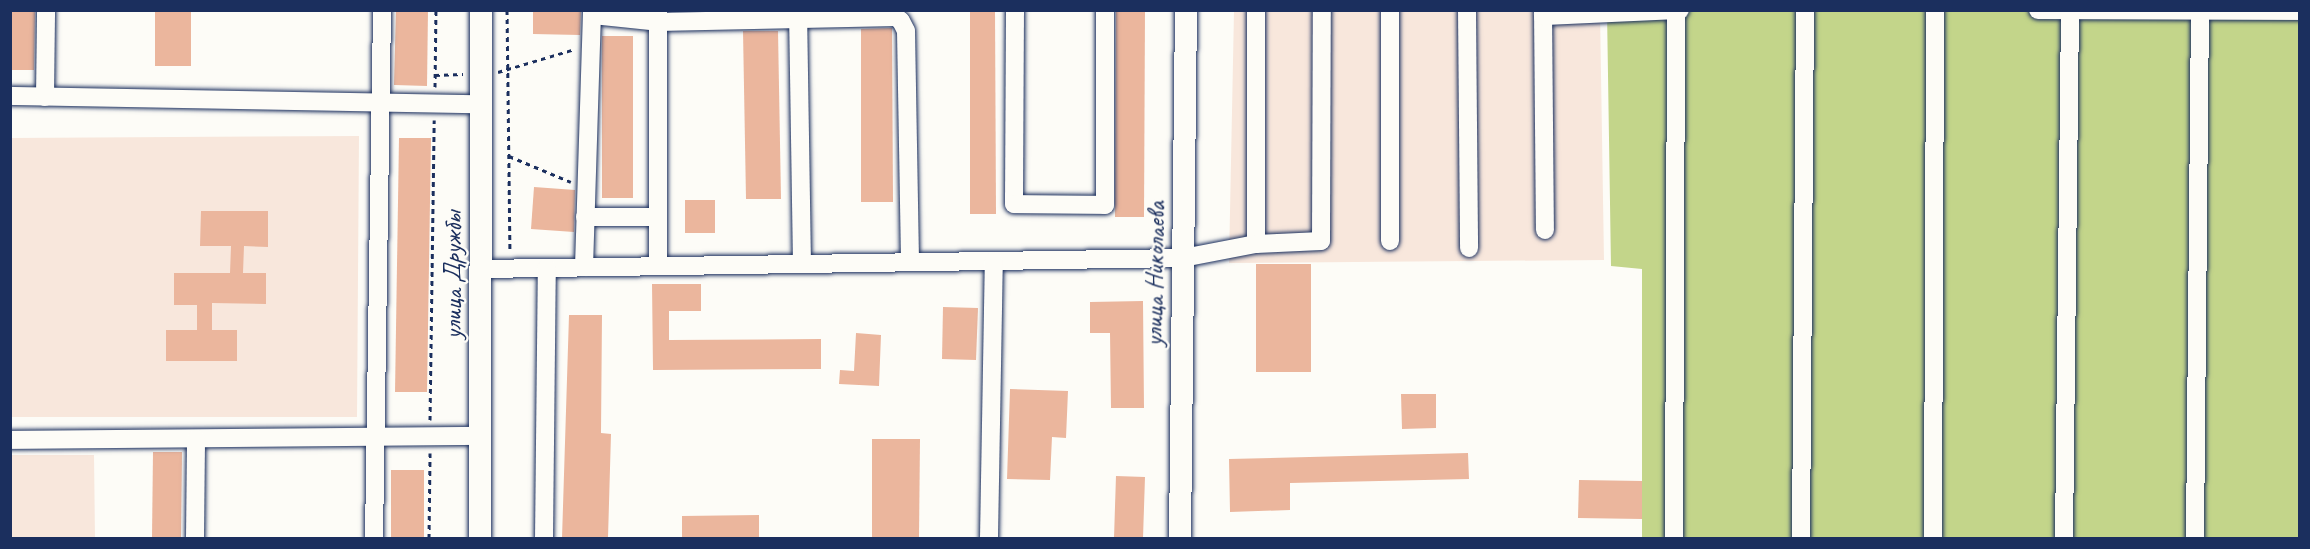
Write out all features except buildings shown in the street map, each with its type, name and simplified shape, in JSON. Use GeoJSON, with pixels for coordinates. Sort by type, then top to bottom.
{"type":"FeatureCollection","features":[{"type":"Feature","properties":{"kind":"main road","name":"улица Дружбы"},"geometry":{"type":"LineString","coordinates":[[480,538],[482,10]]}},
{"type":"Feature","properties":{"kind":"main road","name":"улица Николаева"},"geometry":{"type":"LineString","coordinates":[[1180,538],[1186,10]]}},
{"type":"Feature","properties":{"kind":"street"},"geometry":{"type":"LineString","coordinates":[[45,97],[46,10]]}},
{"type":"Feature","properties":{"kind":"street"},"geometry":{"type":"LineString","coordinates":[[374,538],[382,10]]}},
{"type":"Feature","properties":{"kind":"street"},"geometry":{"type":"LineString","coordinates":[[1015,10],[1014,204],[1105,205],[1105,10]]}},
{"type":"Feature","properties":{"kind":"street"},"geometry":{"type":"LineString","coordinates":[[1256,244],[1257,10]]}},
{"type":"Feature","properties":{"kind":"street"},"geometry":{"type":"LineString","coordinates":[[482,269],[1183,258],[1256,244],[1321,241],[1322,10]]}},
{"type":"Feature","properties":{"kind":"street"},"geometry":{"type":"LineString","coordinates":[[1390,10],[1390,241]]}},
{"type":"Feature","properties":{"kind":"street"},"geometry":{"type":"LineString","coordinates":[[1467,10],[1469,248]]}},
{"type":"Feature","properties":{"kind":"street"},"geometry":{"type":"LineString","coordinates":[[1801,538],[1805,10]]}},
{"type":"Feature","properties":{"kind":"street"},"geometry":{"type":"LineString","coordinates":[[1933,538],[1935,10]]}},
{"type":"Feature","properties":{"kind":"street"},"geometry":{"type":"LineString","coordinates":[[2038,10],[2300,11]]}},
{"type":"Feature","properties":{"kind":"street"},"geometry":{"type":"LineString","coordinates":[[2195,538],[2200,10]]}},
{"type":"Feature","properties":{"kind":"street"},"geometry":{"type":"LineString","coordinates":[[1545,230],[1543,13],[1678,11],[1674,538]]}},
{"type":"Feature","properties":{"kind":"street"},"geometry":{"type":"LineString","coordinates":[[2064,538],[2070,11]]}},
{"type":"Feature","properties":{"kind":"street"},"geometry":{"type":"LineString","coordinates":[[584,267],[593,13],[658,16],[896,17],[904,25],[910,262]]}},
{"type":"Feature","properties":{"kind":"street"},"geometry":{"type":"LineString","coordinates":[[798,15],[802,264]]}},
{"type":"Feature","properties":{"kind":"street"},"geometry":{"type":"LineString","coordinates":[[658,16],[658,266]]}},
{"type":"Feature","properties":{"kind":"street"},"geometry":{"type":"LineString","coordinates":[[10,96],[481,104]]}},
{"type":"Feature","properties":{"kind":"street"},"geometry":{"type":"LineString","coordinates":[[585,217],[658,217]]}},
{"type":"Feature","properties":{"kind":"street"},"geometry":{"type":"LineString","coordinates":[[989,538],[994,261]]}},
{"type":"Feature","properties":{"kind":"street"},"geometry":{"type":"LineString","coordinates":[[544,538],[547,268]]}},
{"type":"Feature","properties":{"kind":"street"},"geometry":{"type":"LineString","coordinates":[[10,440],[481,436]]}},
{"type":"Feature","properties":{"kind":"street"},"geometry":{"type":"LineString","coordinates":[[195,538],[196,439]]}},
{"type":"Feature","properties":{"kind":"path"},"geometry":{"type":"LineString","coordinates":[[429,538],[436,10]]}},
{"type":"Feature","properties":{"kind":"path"},"geometry":{"type":"LineString","coordinates":[[507,10],[510,269]]}},
{"type":"Feature","properties":{"kind":"path"},"geometry":{"type":"LineString","coordinates":[[508,69],[591,44]]}},
{"type":"Feature","properties":{"kind":"path"},"geometry":{"type":"LineString","coordinates":[[435,75],[468,74]]}},
{"type":"Feature","properties":{"kind":"path"},"geometry":{"type":"LineString","coordinates":[[509,156],[586,189]]}},
{"type":"Feature","properties":{"kind":"shaded area"},"geometry":{"type":"Polygon","coordinates":[[[1234,11],[1600,11],[1604,260],[1229,263],[1234,11]]]}},
{"type":"Feature","properties":{"kind":"shaded area"},"geometry":{"type":"Polygon","coordinates":[[[359,136],[357,417],[11,417],[10,138],[359,136]]]}},
{"type":"Feature","properties":{"kind":"shaded area"},"geometry":{"type":"Polygon","coordinates":[[[11,455],[94,455],[95,538],[11,538],[11,455]]]}},
{"type":"Feature","properties":{"kind":"green space"},"geometry":{"type":"Polygon","coordinates":[[[1607,11],[2299,11],[2299,538],[1642,538],[1642,269],[1611,266],[1607,11]]]}}]}
